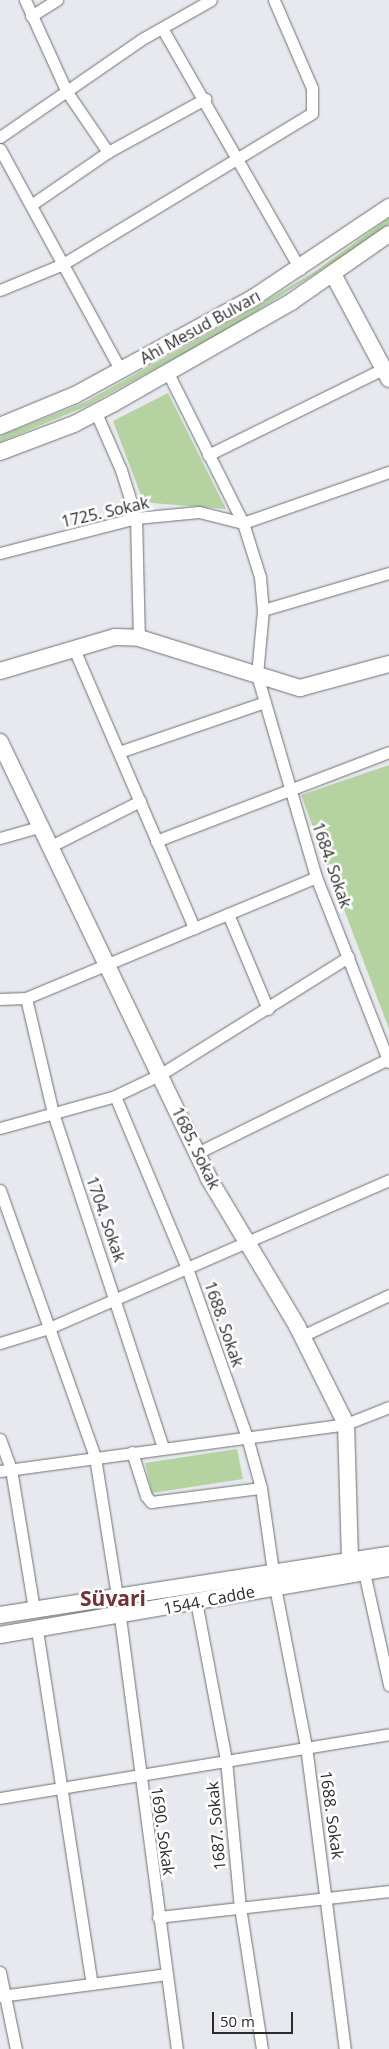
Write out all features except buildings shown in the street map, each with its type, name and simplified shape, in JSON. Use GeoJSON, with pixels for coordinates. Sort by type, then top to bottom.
{"type":"FeatureCollection","features":[{"type":"Feature","properties":{"kind":"main road","name":"Ahi Mesud Bulvarı"},"geometry":{"type":"LineString","coordinates":[[0,426],[59,403],[122,371],[300,269],[389,207]]}},
{"type":"Feature","properties":{"kind":"main road","name":"Ahi Mesud Bulvarı"},"geometry":{"type":"LineString","coordinates":[[0,452],[96,413],[240,333],[333,274],[389,234]]}},
{"type":"Feature","properties":{"kind":"main road"},"geometry":{"type":"LineString","coordinates":[[333,274],[386,374]]}},
{"type":"Feature","properties":{"kind":"main road"},"geometry":{"type":"LineString","coordinates":[[0,671],[115,637],[140,638],[300,688],[389,664]]}},
{"type":"Feature","properties":{"kind":"main road","name":"1685. Sokak"},"geometry":{"type":"LineString","coordinates":[[2,751],[42,826],[109,964],[197,1154],[302,1336],[346,1424],[350,1560]]}},
{"type":"Feature","properties":{"kind":"main road","name":"1544. Cadde"},"geometry":{"type":"LineString","coordinates":[[0,1635],[120,1617],[196,1601],[350,1560],[389,1555]]}},
{"type":"Feature","properties":{"kind":"main road","name":"1544. Cadde"},"geometry":{"type":"LineString","coordinates":[[0,1615],[117,1596],[389,1568]]}},
{"type":"Feature","properties":{"kind":"street"},"geometry":{"type":"LineString","coordinates":[[25,0],[67,92],[108,152]]}},
{"type":"Feature","properties":{"kind":"street"},"geometry":{"type":"LineString","coordinates":[[31,16],[57,0]]}},
{"type":"Feature","properties":{"kind":"street"},"geometry":{"type":"LineString","coordinates":[[0,137],[162,28],[211,0]]}},
{"type":"Feature","properties":{"kind":"street"},"geometry":{"type":"LineString","coordinates":[[0,290],[63,264],[240,160],[312,113],[312,88],[274,0]]}},
{"type":"Feature","properties":{"kind":"street"},"geometry":{"type":"LineString","coordinates":[[162,28],[240,160],[300,269]]}},
{"type":"Feature","properties":{"kind":"street"},"geometry":{"type":"LineString","coordinates":[[31,205],[108,152],[205,100]]}},
{"type":"Feature","properties":{"kind":"street"},"geometry":{"type":"LineString","coordinates":[[0,149],[122,371]]}},
{"type":"Feature","properties":{"kind":"street"},"geometry":{"type":"LineString","coordinates":[[168,373],[208,456],[243,522],[260,577],[263,610],[257,675]]}},
{"type":"Feature","properties":{"kind":"street"},"geometry":{"type":"LineString","coordinates":[[208,456],[386,374]]}},
{"type":"Feature","properties":{"kind":"street"},"geometry":{"type":"LineString","coordinates":[[96,413],[121,470],[136,518],[140,638]]}},
{"type":"Feature","properties":{"kind":"street"},"geometry":{"type":"LineString","coordinates":[[243,522],[389,472]]}},
{"type":"Feature","properties":{"kind":"street","name":"1725. Sokak"},"geometry":{"type":"LineString","coordinates":[[0,553],[136,518],[199,512],[243,522]]}},
{"type":"Feature","properties":{"kind":"street"},"geometry":{"type":"LineString","coordinates":[[263,610],[389,573]]}},
{"type":"Feature","properties":{"kind":"street"},"geometry":{"type":"LineString","coordinates":[[74,649],[194,928]]}},
{"type":"Feature","properties":{"kind":"street","name":"1684. Sokak"},"geometry":{"type":"LineString","coordinates":[[257,675],[316,877],[388,1060]]}},
{"type":"Feature","properties":{"kind":"street"},"geometry":{"type":"LineString","coordinates":[[118,752],[265,702]]}},
{"type":"Feature","properties":{"kind":"street"},"geometry":{"type":"LineString","coordinates":[[156,840],[290,787],[389,752]]}},
{"type":"Feature","properties":{"kind":"street"},"geometry":{"type":"LineString","coordinates":[[51,846],[140,801]]}},
{"type":"Feature","properties":{"kind":"street"},"geometry":{"type":"LineString","coordinates":[[0,838],[42,826]]}},
{"type":"Feature","properties":{"kind":"street"},"geometry":{"type":"LineString","coordinates":[[0,999],[26,998],[316,877]]}},
{"type":"Feature","properties":{"kind":"street"},"geometry":{"type":"LineString","coordinates":[[228,914],[268,1009]]}},
{"type":"Feature","properties":{"kind":"street"},"geometry":{"type":"LineString","coordinates":[[0,1128],[114,1096],[161,1074],[268,1009],[348,957]]}},
{"type":"Feature","properties":{"kind":"street","name":"1704. Sokak"},"geometry":{"type":"LineString","coordinates":[[26,998],[53,1113],[164,1448]]}},
{"type":"Feature","properties":{"kind":"street"},"geometry":{"type":"LineString","coordinates":[[197,1154],[388,1060]]}},
{"type":"Feature","properties":{"kind":"street","name":"1688. Sokak"},"geometry":{"type":"LineString","coordinates":[[114,1096],[187,1268],[247,1437],[261,1488],[274,1579],[306,1746],[345,2049]]}},
{"type":"Feature","properties":{"kind":"street"},"geometry":{"type":"LineString","coordinates":[[0,1343],[49,1328],[389,1180]]}},
{"type":"Feature","properties":{"kind":"street"},"geometry":{"type":"LineString","coordinates":[[0,1190],[95,1457],[117,1596]]}},
{"type":"Feature","properties":{"kind":"street"},"geometry":{"type":"LineString","coordinates":[[302,1336],[389,1295]]}},
{"type":"Feature","properties":{"kind":"street"},"geometry":{"type":"LineString","coordinates":[[5,1470],[346,1424],[389,1407]]}},
{"type":"Feature","properties":{"kind":"street"},"geometry":{"type":"LineString","coordinates":[[0,1439],[34,1610]]}},
{"type":"Feature","properties":{"kind":"street"},"geometry":{"type":"LineString","coordinates":[[132,1452],[146,1496],[152,1502],[261,1488]]}},
{"type":"Feature","properties":{"kind":"street"},"geometry":{"type":"LineString","coordinates":[[364,1572],[389,1685]]}},
{"type":"Feature","properties":{"kind":"street","name":"1687. Sokak"},"geometry":{"type":"LineString","coordinates":[[196,1601],[226,1760],[240,1908],[262,2049]]}},
{"type":"Feature","properties":{"kind":"street","name":"1690. Sokak"},"geometry":{"type":"LineString","coordinates":[[120,1617],[138,1775],[177,2049]]}},
{"type":"Feature","properties":{"kind":"street"},"geometry":{"type":"LineString","coordinates":[[37,1630],[92,1984]]}},
{"type":"Feature","properties":{"kind":"street"},"geometry":{"type":"LineString","coordinates":[[0,1798],[306,1746],[389,1734]]}},
{"type":"Feature","properties":{"kind":"street"},"geometry":{"type":"LineString","coordinates":[[158,1917],[389,1891]]}},
{"type":"Feature","properties":{"kind":"street"},"geometry":{"type":"LineString","coordinates":[[0,1972],[2,1996],[16,2049]]}},
{"type":"Feature","properties":{"kind":"street"},"geometry":{"type":"LineString","coordinates":[[2,1996],[166,1974]]}},
{"type":"Feature","properties":{"kind":"green space"},"geometry":{"type":"Polygon","coordinates":[[[389,218],[389,224],[345,255],[225,331],[87,406],[0,442],[0,436],[85,402],[245,313],[314,272],[389,218]]]}},
{"type":"Feature","properties":{"kind":"green space"},"geometry":{"type":"Polygon","coordinates":[[[168,393],[226,509],[152,503],[142,498],[113,421],[168,393]]]}},
{"type":"Feature","properties":{"kind":"green space"},"geometry":{"type":"Polygon","coordinates":[[[389,765],[389,1029],[301,795],[389,765]]]}},
{"type":"Feature","properties":{"kind":"green space"},"geometry":{"type":"Polygon","coordinates":[[[237,1449],[243,1479],[152,1493],[145,1463],[237,1449]]]}},
{"type":"Feature","properties":{"kind":"district","name":"Süvari"},"geometry":{"type":"Point","coordinates":[113,1598]}}]}
